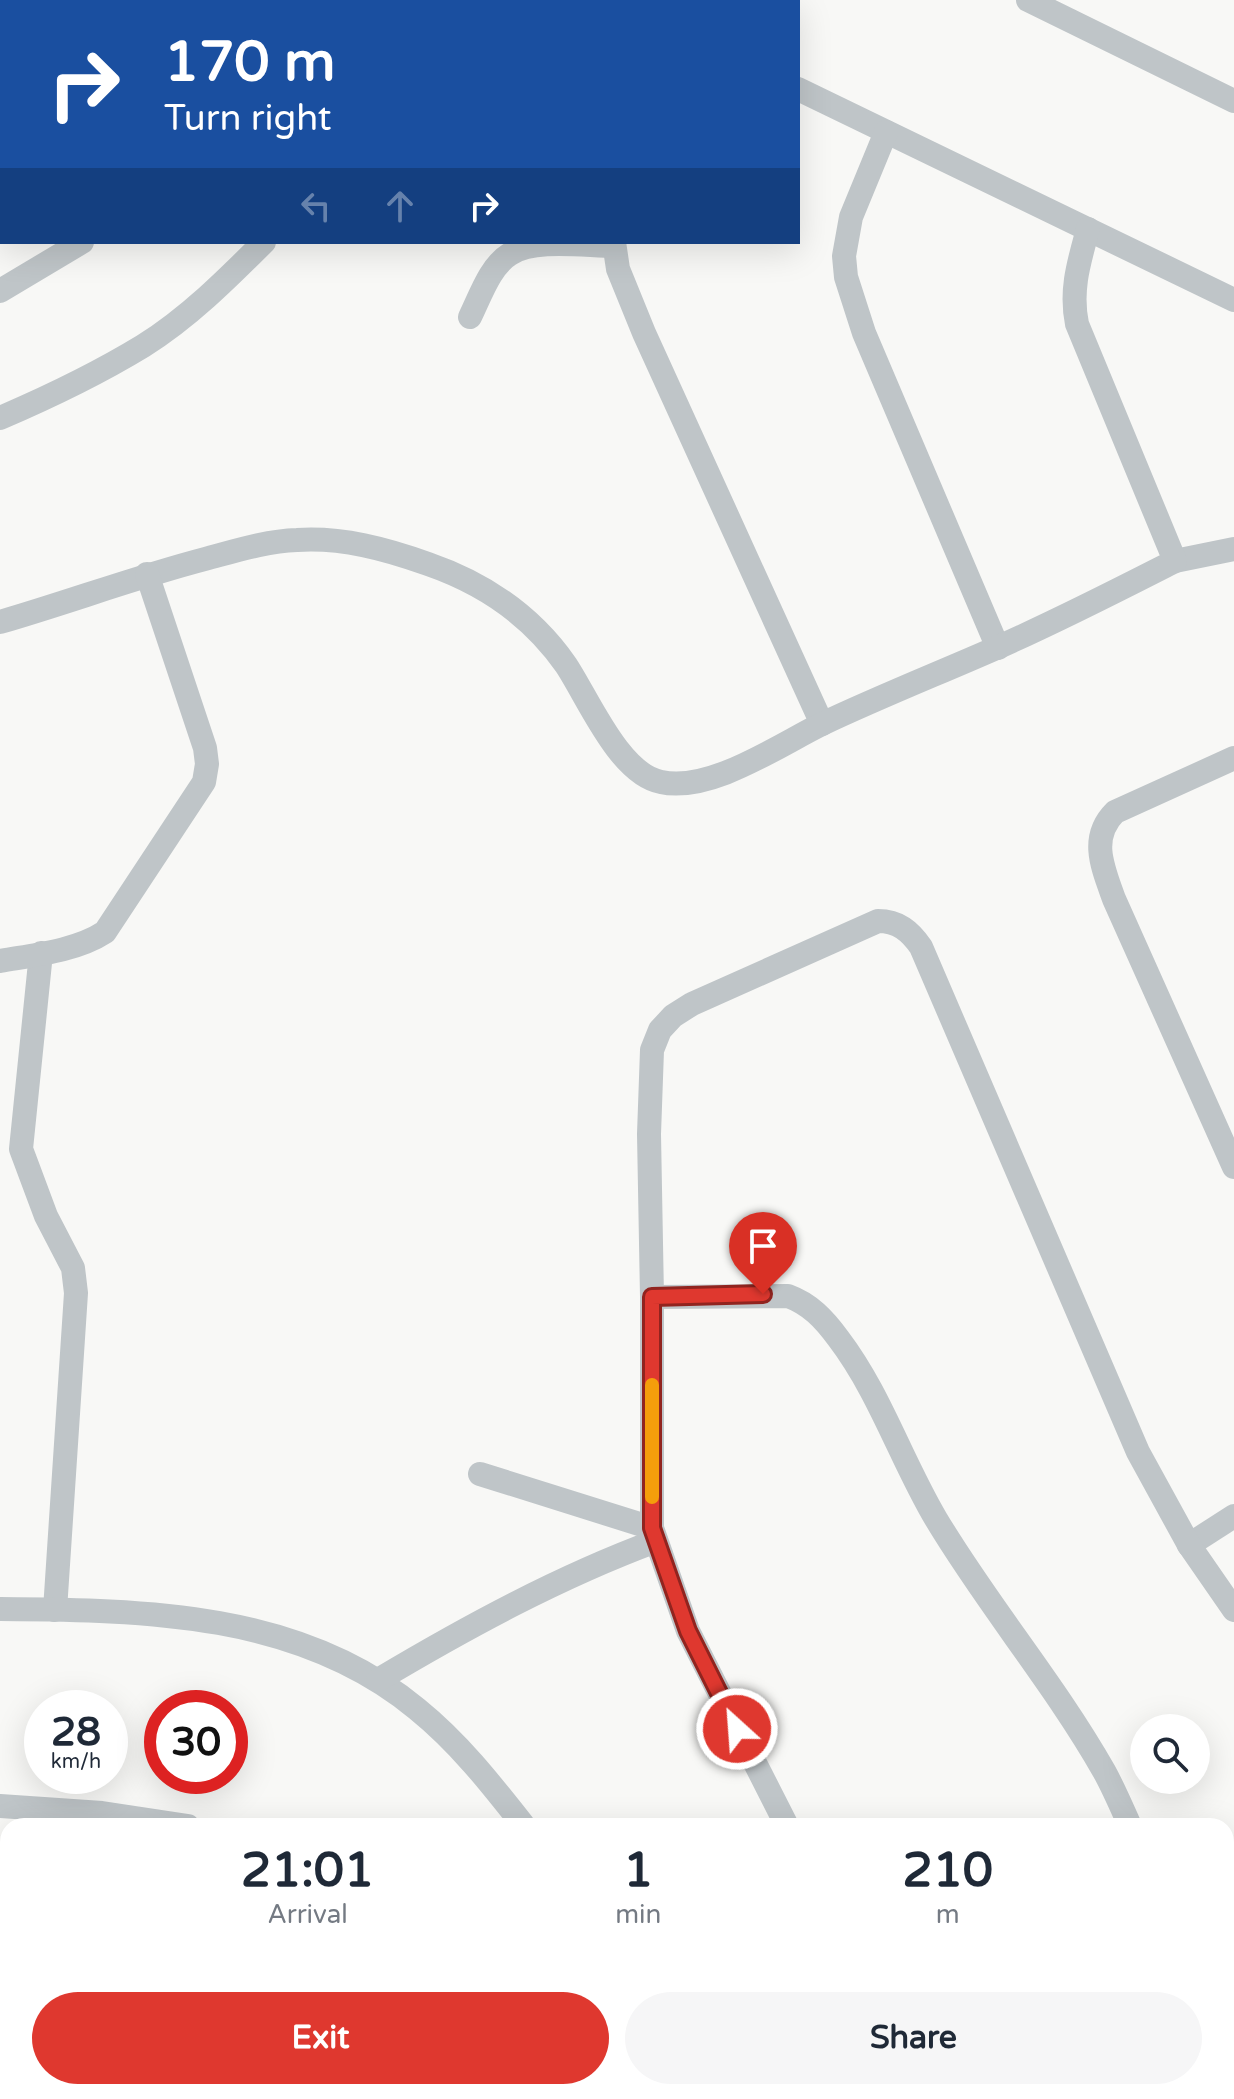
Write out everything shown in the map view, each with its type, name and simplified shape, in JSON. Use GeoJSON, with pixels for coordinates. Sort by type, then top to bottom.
{"type":"FeatureCollection","features":[{"type":"Feature","properties":{"kind":"street"},"geometry":{"type":"LineString","coordinates":[[1028,0],[1234,101]]}},
{"type":"Feature","properties":{"kind":"street"},"geometry":{"type":"LineString","coordinates":[[800,90],[1234,300]]}},
{"type":"Feature","properties":{"kind":"street"},"geometry":{"type":"LineString","coordinates":[[886,132],[851,217],[844,256],[846,277],[864,333],[998,648]]}},
{"type":"Feature","properties":{"kind":"street"},"geometry":{"type":"LineString","coordinates":[[1088,229],[1074,282],[1073,304],[1077,324],[1175,561]]}},
{"type":"Feature","properties":{"kind":"street"},"geometry":{"type":"LineString","coordinates":[[0,291],[79,244]]}},
{"type":"Feature","properties":{"kind":"street"},"geometry":{"type":"LineString","coordinates":[[0,418],[48,397],[144,345],[221,286],[262,244]]}},
{"type":"Feature","properties":{"kind":"street"},"geometry":{"type":"LineString","coordinates":[[470,317],[492,274],[508,255],[537,245],[614,244],[618,269],[644,333],[822,724]]}},
{"type":"Feature","properties":{"kind":"street"},"geometry":{"type":"LineString","coordinates":[[0,622],[147,574],[259,545],[299,539],[386,549],[461,576],[508,604],[564,662],[618,750],[638,772],[659,782],[685,784],[749,761],[822,724],[998,648],[1132,585],[1175,561],[1234,549]]}},
{"type":"Feature","properties":{"kind":"street"},"geometry":{"type":"LineString","coordinates":[[0,961],[93,940],[105,932],[204,782],[207,764],[205,748],[147,574]]}},
{"type":"Feature","properties":{"kind":"street"},"geometry":{"type":"LineString","coordinates":[[1234,758],[1115,812],[1103,829],[1099,850],[1100,862],[1114,899],[1234,1167]]}},
{"type":"Feature","properties":{"kind":"street"},"geometry":{"type":"LineString","coordinates":[[783,1818],[688,1631],[654,1534],[649,1134],[652,1050],[660,1030],[673,1016],[692,1004],[878,921],[900,925],[912,933],[921,947],[1138,1452],[1189,1545],[1234,1610]]}},
{"type":"Feature","properties":{"kind":"street"},"geometry":{"type":"LineString","coordinates":[[41,953],[10,1154],[73,1268],[76,1293],[55,1610]]}},
{"type":"Feature","properties":{"kind":"street"},"geometry":{"type":"LineString","coordinates":[[652,1297],[788,1296],[804,1302],[819,1315],[867,1381],[936,1519],[1075,1724],[1105,1773],[1126,1818]]}},
{"type":"Feature","properties":{"kind":"street"},"geometry":{"type":"LineString","coordinates":[[480,1474],[654,1534]]}},
{"type":"Feature","properties":{"kind":"street"},"geometry":{"type":"LineString","coordinates":[[1189,1545],[1234,1516]]}},
{"type":"Feature","properties":{"kind":"street"},"geometry":{"type":"LineString","coordinates":[[378,1680],[504,1609],[614,1557],[654,1534]]}},
{"type":"Feature","properties":{"kind":"street"},"geometry":{"type":"LineString","coordinates":[[0,1609],[164,1615],[276,1635],[332,1655],[378,1680],[418,1709],[473,1761],[518,1818]]}},
{"type":"Feature","properties":{"kind":"street"},"geometry":{"type":"LineString","coordinates":[[0,1806],[135,1818]]}},
{"type":"Feature","properties":{"kind":"slow traffic"},"geometry":{"type":"LineString","coordinates":[[652,1385],[652,1497]]}},
{"type":"Feature","properties":{"kind":"route"},"geometry":{"type":"LineString","coordinates":[[737,1729],[688,1631],[652,1528],[652,1297],[763,1294]]}}]}
